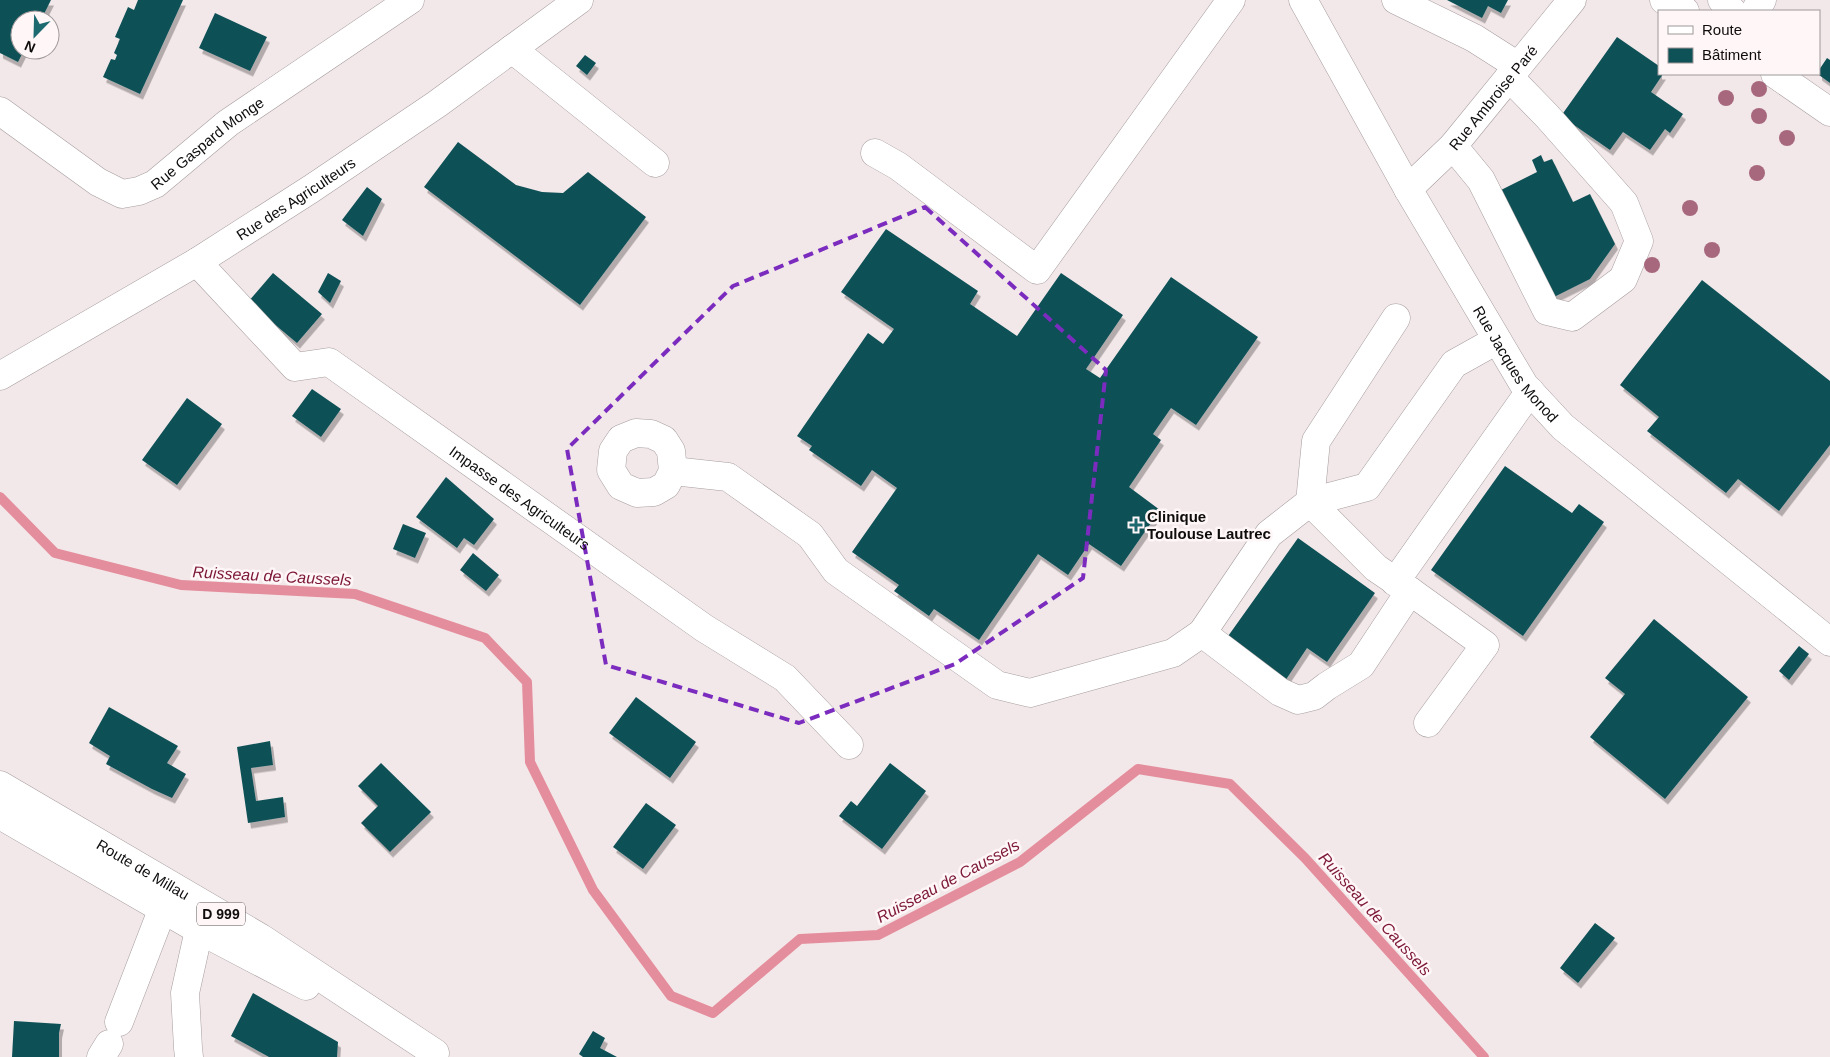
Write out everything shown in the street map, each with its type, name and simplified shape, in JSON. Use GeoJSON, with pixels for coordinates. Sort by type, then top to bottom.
{"type":"FeatureCollection","features":[{"type":"Feature","properties":{"kind":"street","name":"Rue Gaspard Monge"},"geometry":{"type":"LineString","coordinates":[[0,111],[98,182],[122,194],[139,191],[155,184],[228,123],[410,0]]}},
{"type":"Feature","properties":{"kind":"street","name":"Rue des Agriculteurs"},"geometry":{"type":"LineString","coordinates":[[0,376],[197,262],[311,189],[437,104],[579,0]]}},
{"type":"Feature","properties":{"kind":"street"},"geometry":{"type":"LineString","coordinates":[[875,153],[898,166],[1037,270],[1230,0]]}},
{"type":"Feature","properties":{"kind":"street","name":"Rue Jacques Monod"},"geometry":{"type":"LineString","coordinates":[[1303,0],[1408,189],[1524,385],[1563,428],[1830,642]]}},
{"type":"Feature","properties":{"kind":"street"},"geometry":{"type":"LineString","coordinates":[[1396,0],[1474,38],[1514,71],[1547,116],[1624,203],[1639,240],[1622,279],[1572,317],[1546,311],[1481,180],[1453,146]]}},
{"type":"Feature","properties":{"kind":"street","name":"Rue Ambroise Paré"},"geometry":{"type":"LineString","coordinates":[[1408,189],[1453,146],[1572,0]]}},
{"type":"Feature","properties":{"kind":"street"},"geometry":{"type":"LineString","coordinates":[[1664,0],[1683,10]]}},
{"type":"Feature","properties":{"kind":"street"},"geometry":{"type":"LineString","coordinates":[[1722,0],[1731,10]]}},
{"type":"Feature","properties":{"kind":"street"},"geometry":{"type":"LineString","coordinates":[[512,49],[655,163]]}},
{"type":"Feature","properties":{"kind":"street"},"geometry":{"type":"LineString","coordinates":[[1776,75],[1830,112]]}},
{"type":"Feature","properties":{"kind":"street","name":"Impasse des Agriculteurs"},"geometry":{"type":"LineString","coordinates":[[197,262],[295,367],[329,362],[704,628],[785,678],[849,745]]}},
{"type":"Feature","properties":{"kind":"street"},"geometry":{"type":"LineString","coordinates":[[1310,502],[1316,441],[1396,318]]}},
{"type":"Feature","properties":{"kind":"street"},"geometry":{"type":"LineString","coordinates":[[674,471],[728,477],[810,535],[836,571],[997,685],[1030,693],[1173,653],[1202,633],[1269,534],[1310,502],[1367,487],[1454,364],[1497,340]]}},
{"type":"Feature","properties":{"kind":"street"},"geometry":{"type":"LineString","coordinates":[[1202,633],[1280,692],[1298,700],[1314,696],[1361,665],[1403,586],[1530,391]]}},
{"type":"Feature","properties":{"kind":"street"},"geometry":{"type":"LineString","coordinates":[[1310,502],[1376,568],[1485,645],[1428,724]]}},
{"type":"Feature","properties":{"kind":"street","name":"Route de Millau"},"geometry":{"type":"LineString","coordinates":[[0,785],[167,897],[199,930],[438,1055]]}},
{"type":"Feature","properties":{"kind":"street","name":"Route de Millau"},"geometry":{"type":"LineString","coordinates":[[0,815],[167,897],[261,938],[438,1055]]}},
{"type":"Feature","properties":{"kind":"street"},"geometry":{"type":"LineString","coordinates":[[110,1041],[167,897]]}},
{"type":"Feature","properties":{"kind":"street"},"geometry":{"type":"LineString","coordinates":[[190,1057],[185,993],[199,930]]}},
{"type":"Feature","properties":{"kind":"highlighted area"},"geometry":{"type":"Polygon","coordinates":[[[925,207],[1106,370],[1083,578],[955,664],[799,723],[606,665],[567,449],[733,286],[925,207]]]}},
{"type":"Feature","properties":{"kind":"building"},"geometry":{"type":"Polygon","coordinates":[[[0,0],[51,0],[46,10],[10,10],[10,58],[0,53],[0,0]]]}},
{"type":"Feature","properties":{"kind":"building"},"geometry":{"type":"Polygon","coordinates":[[[138,0],[183,0],[140,94],[103,77],[111,59],[115,60],[117,55],[114,53],[120,39],[115,37],[128,7],[134,10],[138,0]]]}},
{"type":"Feature","properties":{"kind":"building"},"geometry":{"type":"Polygon","coordinates":[[[1447,0],[1508,0],[1501,13],[1488,6],[1482,18],[1447,0]]]}},
{"type":"Feature","properties":{"kind":"building"},"geometry":{"type":"Polygon","coordinates":[[[215,13],[267,37],[250,71],[199,48],[215,13]]]}},
{"type":"Feature","properties":{"kind":"building"},"geometry":{"type":"Polygon","coordinates":[[[1617,37],[1658,65],[1658,75],[1662,75],[1651,92],[1683,114],[1670,133],[1665,129],[1650,150],[1623,132],[1610,150],[1561,116],[1617,37]]]}},
{"type":"Feature","properties":{"kind":"building"},"geometry":{"type":"Polygon","coordinates":[[[585,55],[596,63],[587,75],[576,66],[585,55]]]}},
{"type":"Feature","properties":{"kind":"building"},"geometry":{"type":"Polygon","coordinates":[[[1827,58],[1830,60],[1830,83],[1819,75],[1820,68],[1827,58]]]}},
{"type":"Feature","properties":{"kind":"building"},"geometry":{"type":"Polygon","coordinates":[[[458,142],[516,185],[542,192],[563,193],[588,172],[646,217],[580,305],[424,187],[458,142]]]}},
{"type":"Feature","properties":{"kind":"building"},"geometry":{"type":"Polygon","coordinates":[[[1541,155],[1544,162],[1552,159],[1573,202],[1590,194],[1615,244],[1590,279],[1554,297],[1501,190],[1537,172],[1532,160],[1541,155]]]}},
{"type":"Feature","properties":{"kind":"building"},"geometry":{"type":"Polygon","coordinates":[[[367,187],[382,199],[363,236],[342,220],[367,187]]]}},
{"type":"Feature","properties":{"kind":"building"},"geometry":{"type":"Polygon","coordinates":[[[886,229],[978,291],[970,304],[1017,336],[1061,273],[1123,315],[1086,369],[1100,378],[1171,277],[1258,337],[1196,425],[1171,408],[1153,434],[1161,440],[1129,487],[1160,510],[1121,566],[1089,544],[1068,575],[1038,554],[979,640],[934,609],[929,616],[894,591],[899,585],[852,552],[897,488],[872,470],[861,486],[809,450],[812,446],[797,436],[868,333],[883,344],[894,329],[841,292],[886,229]]]}},
{"type":"Feature","properties":{"kind":"building"},"geometry":{"type":"Polygon","coordinates":[[[273,273],[322,314],[297,343],[248,302],[273,273]]]}},
{"type":"Feature","properties":{"kind":"building"},"geometry":{"type":"Polygon","coordinates":[[[328,273],[341,281],[330,303],[318,292],[328,273]]]}},
{"type":"Feature","properties":{"kind":"building"},"geometry":{"type":"Polygon","coordinates":[[[1702,280],[1830,381],[1830,445],[1779,511],[1738,479],[1726,493],[1647,431],[1659,417],[1620,385],[1702,280]]]}},
{"type":"Feature","properties":{"kind":"building"},"geometry":{"type":"Polygon","coordinates":[[[312,389],[341,409],[321,437],[292,416],[312,389]]]}},
{"type":"Feature","properties":{"kind":"building"},"geometry":{"type":"Polygon","coordinates":[[[187,398],[222,424],[177,485],[142,460],[187,398]]]}},
{"type":"Feature","properties":{"kind":"building"},"geometry":{"type":"Polygon","coordinates":[[[1505,466],[1572,513],[1579,504],[1604,522],[1523,636],[1431,570],[1505,466]]]}},
{"type":"Feature","properties":{"kind":"building"},"geometry":{"type":"Polygon","coordinates":[[[446,477],[494,519],[474,545],[464,538],[457,548],[416,517],[446,477]]]}},
{"type":"Feature","properties":{"kind":"building"},"geometry":{"type":"Polygon","coordinates":[[[403,524],[426,533],[415,558],[393,549],[403,524]]]}},
{"type":"Feature","properties":{"kind":"building"},"geometry":{"type":"Polygon","coordinates":[[[1298,538],[1375,593],[1327,662],[1307,648],[1285,681],[1226,639],[1298,538]]]}},
{"type":"Feature","properties":{"kind":"building"},"geometry":{"type":"Polygon","coordinates":[[[473,553],[499,575],[486,591],[460,570],[473,553]]]}},
{"type":"Feature","properties":{"kind":"building"},"geometry":{"type":"Polygon","coordinates":[[[1654,619],[1748,697],[1665,799],[1590,737],[1625,694],[1605,678],[1654,619]]]}},
{"type":"Feature","properties":{"kind":"building"},"geometry":{"type":"Polygon","coordinates":[[[1799,646],[1809,654],[1789,680],[1779,671],[1799,646]]]}},
{"type":"Feature","properties":{"kind":"building"},"geometry":{"type":"Polygon","coordinates":[[[636,697],[696,742],[670,778],[609,733],[636,697]]]}},
{"type":"Feature","properties":{"kind":"building"},"geometry":{"type":"Polygon","coordinates":[[[109,707],[178,746],[167,763],[186,774],[172,798],[106,764],[110,756],[89,743],[109,707]]]}},
{"type":"Feature","properties":{"kind":"building"},"geometry":{"type":"Polygon","coordinates":[[[270,741],[273,765],[251,768],[256,801],[283,797],[285,817],[248,823],[237,747],[270,741]]]}},
{"type":"Feature","properties":{"kind":"building"},"geometry":{"type":"Polygon","coordinates":[[[381,763],[431,812],[390,852],[361,823],[378,806],[358,786],[381,763]]]}},
{"type":"Feature","properties":{"kind":"building"},"geometry":{"type":"Polygon","coordinates":[[[890,763],[926,791],[882,849],[839,816],[851,801],[857,806],[890,763]]]}},
{"type":"Feature","properties":{"kind":"building"},"geometry":{"type":"Polygon","coordinates":[[[646,803],[676,825],[643,869],[613,847],[646,803]]]}},
{"type":"Feature","properties":{"kind":"building"},"geometry":{"type":"Polygon","coordinates":[[[1595,923],[1615,938],[1578,983],[1560,968],[1595,923]]]}},
{"type":"Feature","properties":{"kind":"building"},"geometry":{"type":"Polygon","coordinates":[[[253,993],[338,1042],[337,1057],[269,1057],[231,1036],[253,993]]]}},
{"type":"Feature","properties":{"kind":"building"},"geometry":{"type":"Polygon","coordinates":[[[14,1021],[61,1024],[59,1057],[12,1057],[14,1021]]]}},
{"type":"Feature","properties":{"kind":"building"},"geometry":{"type":"Polygon","coordinates":[[[593,1031],[605,1038],[600,1048],[617,1057],[583,1057],[579,1054],[593,1031]]]}},
{"type":"Feature","properties":{"kind":"waterway","name":"Ruisseau de Caussels"},"geometry":{"type":"LineString","coordinates":[[0,497],[55,553],[181,585],[355,594],[485,638],[527,682],[530,762],[593,890],[671,996],[713,1013],[800,939],[878,935],[1020,862],[1138,769],[1230,784],[1305,858],[1484,1057]]}},
{"type":"Feature","properties":{"kind":"place","name":"Clinique Toulouse Lautrec"},"geometry":{"type":"Point","coordinates":[1136,525]}}]}
